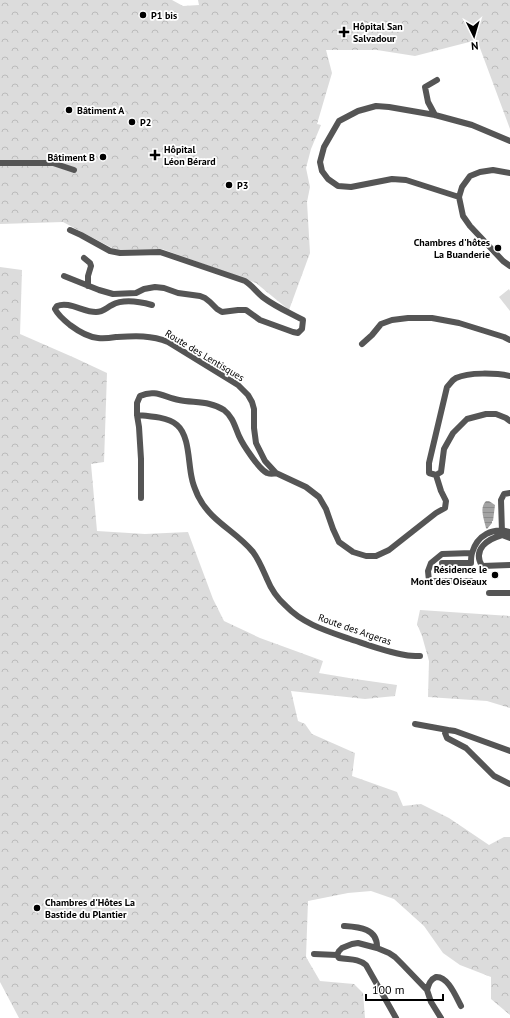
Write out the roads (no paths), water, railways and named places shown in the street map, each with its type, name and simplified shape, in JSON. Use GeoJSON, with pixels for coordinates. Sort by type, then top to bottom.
{"type":"FeatureCollection","features":[{"type":"Feature","properties":{"kind":"street"},"geometry":{"type":"LineString","coordinates":[[435,115],[428,102],[425,86],[437,80]]}},
{"type":"Feature","properties":{"kind":"street"},"geometry":{"type":"LineString","coordinates":[[459,197],[406,180],[392,179],[351,187],[338,186],[328,179],[322,171],[320,162],[324,147],[339,121],[358,111],[376,106],[435,115],[472,126],[510,141]]}},
{"type":"Feature","properties":{"kind":"street"},"geometry":{"type":"LineString","coordinates":[[0,163],[53,163],[74,170]]}},
{"type":"Feature","properties":{"kind":"street"},"geometry":{"type":"LineString","coordinates":[[510,173],[493,170],[480,172],[470,176],[462,187],[459,197],[463,216],[470,226],[503,261],[510,266]]}},
{"type":"Feature","properties":{"kind":"street"},"geometry":{"type":"LineString","coordinates":[[64,276],[113,294],[136,293],[144,289],[155,287],[178,293],[200,296],[205,298],[222,312],[246,310],[260,320],[293,332],[298,333],[302,329],[303,320],[269,301],[245,281],[160,252],[120,253],[110,251],[70,230]]}},
{"type":"Feature","properties":{"kind":"street"},"geometry":{"type":"LineString","coordinates":[[84,258],[90,263],[91,266],[88,276],[88,286]]}},
{"type":"Feature","properties":{"kind":"street"},"geometry":{"type":"LineString","coordinates":[[136,293],[134,302],[152,305]]}},
{"type":"Feature","properties":{"kind":"street","name":"Route des Lentisques"},"geometry":{"type":"LineString","coordinates":[[134,302],[121,302],[113,304],[104,311],[96,312],[87,311],[66,304],[60,304],[56,309],[64,320],[78,331],[90,336],[99,338],[144,336],[159,338],[238,385],[248,395],[252,402],[254,409],[256,443],[266,461],[276,473],[306,487],[318,497],[326,509],[339,542],[352,552],[366,556],[376,556],[390,550],[444,508],[446,501],[436,475],[429,473],[429,463],[447,387],[455,379],[467,375],[499,374],[510,376]]}},
{"type":"Feature","properties":{"kind":"street"},"geometry":{"type":"LineString","coordinates":[[362,344],[381,324],[392,320],[408,318],[432,318],[459,323],[510,340]]}},
{"type":"Feature","properties":{"kind":"street"},"geometry":{"type":"LineString","coordinates":[[142,498],[141,453],[137,403],[140,396],[148,392],[179,400],[216,406],[224,411],[231,417],[240,438],[253,459],[266,473],[276,473]]}},
{"type":"Feature","properties":{"kind":"street"},"geometry":{"type":"LineString","coordinates":[[436,475],[441,472],[444,449],[447,443],[453,433],[467,419],[486,414],[496,414],[510,421]]}},
{"type":"Feature","properties":{"kind":"street","name":"Route des Argeras"},"geometry":{"type":"LineString","coordinates":[[137,415],[171,421],[183,431],[186,439],[192,480],[201,501],[215,519],[253,552],[272,589],[286,607],[302,620],[319,628],[380,649],[405,655],[420,656]]}},
{"type":"Feature","properties":{"kind":"street"},"geometry":{"type":"LineString","coordinates":[[502,532],[501,500],[504,494],[510,492]]}},
{"type":"Feature","properties":{"kind":"street"},"geometry":{"type":"LineString","coordinates":[[442,563],[471,563],[472,553],[478,541],[482,537],[491,532],[510,532]]}},
{"type":"Feature","properties":{"kind":"street"},"geometry":{"type":"LineString","coordinates":[[502,532],[510,538]]}},
{"type":"Feature","properties":{"kind":"street"},"geometry":{"type":"LineString","coordinates":[[502,532],[491,538],[480,549],[479,561],[482,566],[510,565]]}},
{"type":"Feature","properties":{"kind":"street"},"geometry":{"type":"LineString","coordinates":[[471,581],[429,581],[428,571],[431,563],[442,554],[472,553]]}},
{"type":"Feature","properties":{"kind":"street"},"geometry":{"type":"LineString","coordinates":[[488,593],[510,593]]}},
{"type":"Feature","properties":{"kind":"street"},"geometry":{"type":"LineString","coordinates":[[415,724],[455,731],[510,751]]}},
{"type":"Feature","properties":{"kind":"street"},"geometry":{"type":"LineString","coordinates":[[448,730],[446,733],[447,738],[466,748],[494,776],[510,784]]}},
{"type":"Feature","properties":{"kind":"street"},"geometry":{"type":"LineString","coordinates":[[344,926],[365,928],[378,943],[378,948]]}},
{"type":"Feature","properties":{"kind":"street"},"geometry":{"type":"LineString","coordinates":[[337,955],[342,948],[358,943],[378,948],[395,957],[427,990],[431,1002],[441,1018]]}},
{"type":"Feature","properties":{"kind":"street"},"geometry":{"type":"LineString","coordinates":[[314,954],[337,955],[339,958],[361,961],[366,965],[396,1018]]}},
{"type":"Feature","properties":{"kind":"street"},"geometry":{"type":"LineString","coordinates":[[427,990],[433,978],[442,978],[448,983],[461,1006]]}},
{"type":"Feature","properties":{"kind":"place","name":"P1 bis"},"geometry":{"type":"Point","coordinates":[143,15]}},
{"type":"Feature","properties":{"kind":"place","name":"Hôpital San Salvadour"},"geometry":{"type":"Point","coordinates":[344,32]}},
{"type":"Feature","properties":{"kind":"place","name":"Bâtiment A"},"geometry":{"type":"Point","coordinates":[69,110]}},
{"type":"Feature","properties":{"kind":"place","name":"P2"},"geometry":{"type":"Point","coordinates":[132,122]}},
{"type":"Feature","properties":{"kind":"place","name":"Hôpital Léon Bérard"},"geometry":{"type":"Point","coordinates":[155,155]}},
{"type":"Feature","properties":{"kind":"place","name":"Bâtiment B"},"geometry":{"type":"Point","coordinates":[103,157]}},
{"type":"Feature","properties":{"kind":"place","name":"P3"},"geometry":{"type":"Point","coordinates":[229,185]}},
{"type":"Feature","properties":{"kind":"place","name":"Chambres d'hôtes La Buanderie"},"geometry":{"type":"Point","coordinates":[498,248]}},
{"type":"Feature","properties":{"kind":"place","name":"Résidence le Mont des Oiseaux"},"geometry":{"type":"Point","coordinates":[495,575]}},
{"type":"Feature","properties":{"kind":"place","name":"Chambres d'Hôtes La Bastide du Plantier"},"geometry":{"type":"Point","coordinates":[37,908]}}]}
